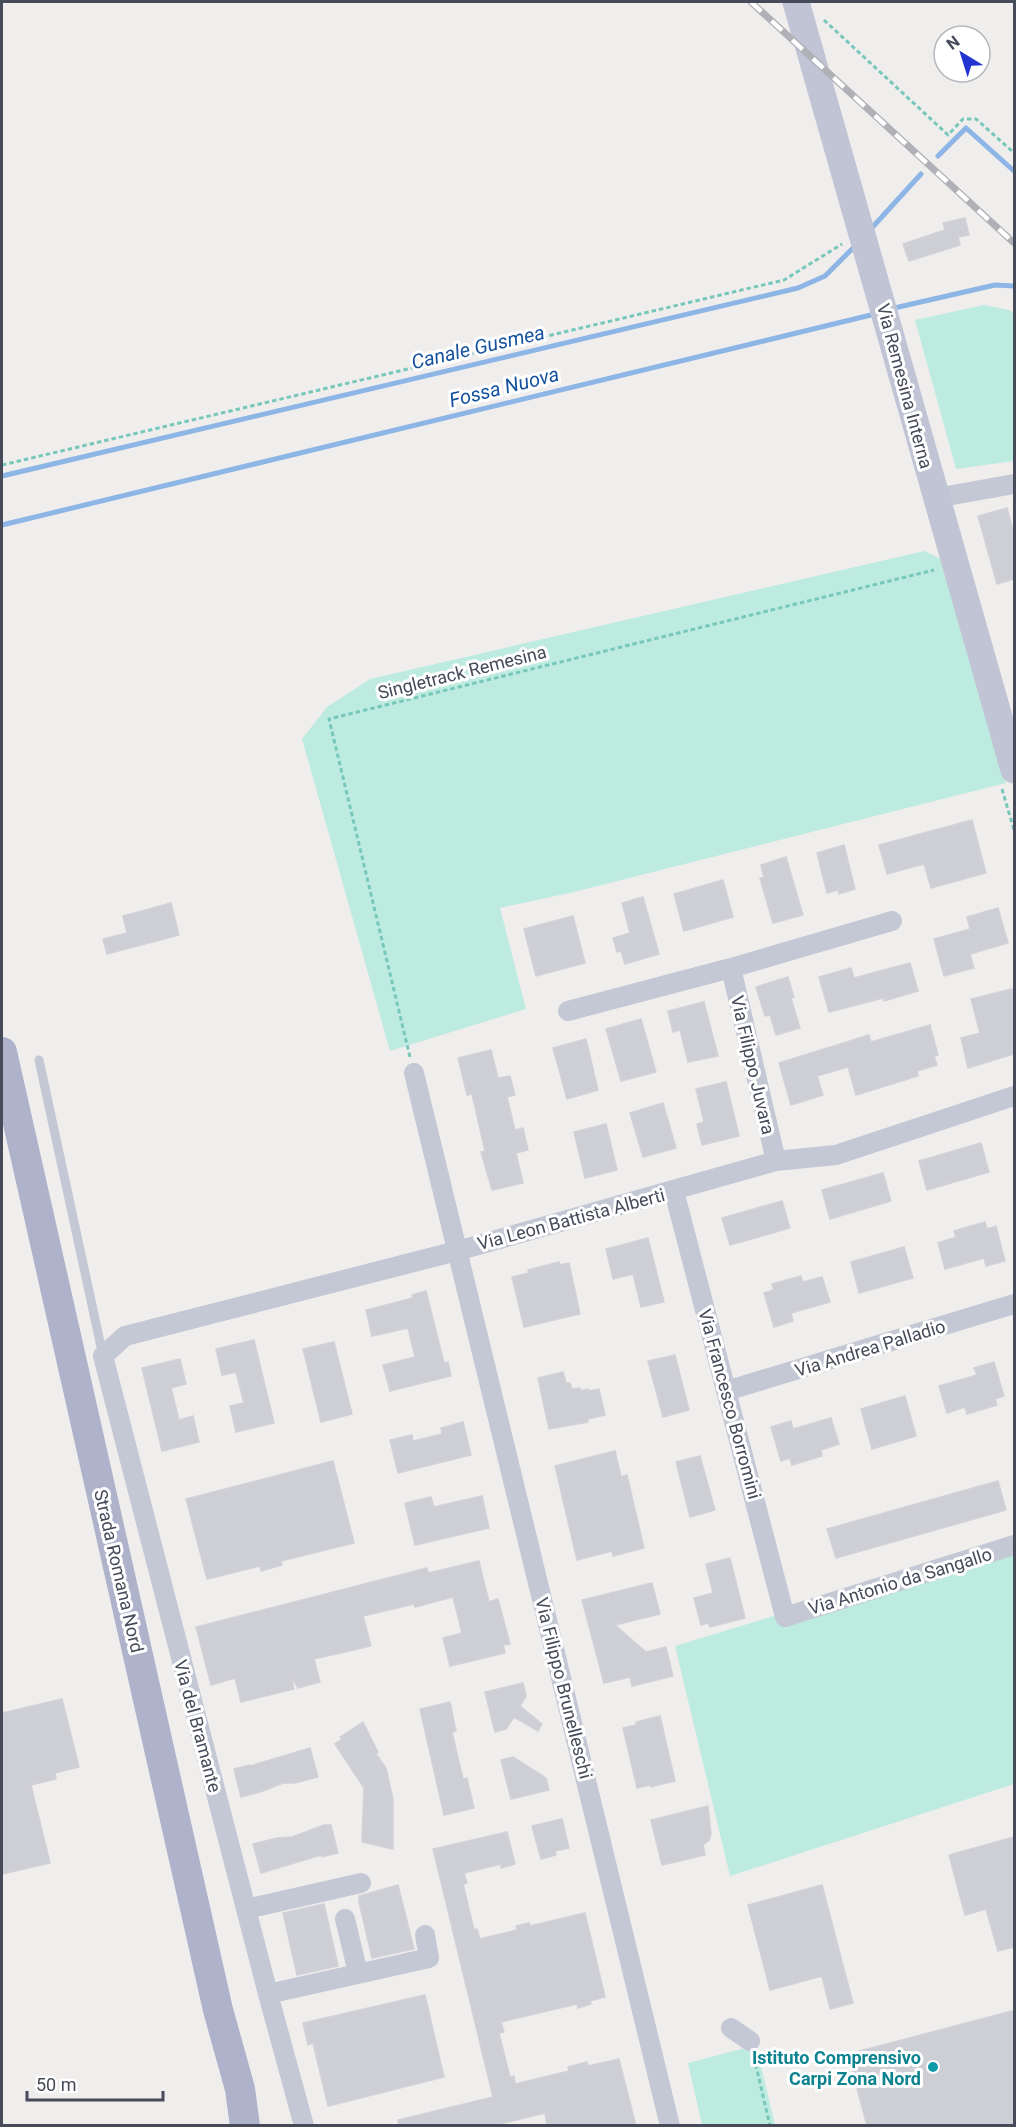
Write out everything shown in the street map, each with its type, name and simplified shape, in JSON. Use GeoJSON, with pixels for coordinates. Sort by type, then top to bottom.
{"type":"FeatureCollection","features":[{"type":"Feature","properties":{"kind":"main road","name":"Strada Romana Nord"},"geometry":{"type":"LineString","coordinates":[[2,1052],[213,1987],[240,2089],[245,2126]]}},
{"type":"Feature","properties":{"kind":"main road","name":"Strada Romana Nord"},"geometry":{"type":"LineString","coordinates":[[240,2089],[255,2126]]}},
{"type":"Feature","properties":{"kind":"street","name":"Via Remesina Interna"},"geometry":{"type":"LineString","coordinates":[[798,9],[860,240],[880,294],[936,498],[1007,716],[1014,770]]}},
{"type":"Feature","properties":{"kind":"street"},"geometry":{"type":"LineString","coordinates":[[936,498],[1014,484]]}},
{"type":"Feature","properties":{"kind":"street"},"geometry":{"type":"LineString","coordinates":[[568,1011],[730,968],[892,921]]}},
{"type":"Feature","properties":{"kind":"street","name":"Via Filippo Juvara"},"geometry":{"type":"LineString","coordinates":[[730,968],[776,1161]]}},
{"type":"Feature","properties":{"kind":"street","name":"Via Filippo Brunelleschi"},"geometry":{"type":"LineString","coordinates":[[414,1073],[670,2126]]}},
{"type":"Feature","properties":{"kind":"street","name":"Via Leon Battista Alberti"},"geometry":{"type":"LineString","coordinates":[[103,1356],[125,1336],[457,1251],[776,1161],[836,1155],[1014,1096]]}},
{"type":"Feature","properties":{"kind":"street","name":"Via Francesco Borromini"},"geometry":{"type":"LineString","coordinates":[[674,1191],[785,1617]]}},
{"type":"Feature","properties":{"kind":"street","name":"Via Andrea Palladio"},"geometry":{"type":"LineString","coordinates":[[726,1390],[1014,1304]]}},
{"type":"Feature","properties":{"kind":"street","name":"Via del Bramante"},"geometry":{"type":"LineString","coordinates":[[103,1356],[304,2126]]}},
{"type":"Feature","properties":{"kind":"street","name":"Via Antonio da Sangallo"},"geometry":{"type":"LineString","coordinates":[[785,1617],[1014,1545]]}},
{"type":"Feature","properties":{"kind":"street"},"geometry":{"type":"LineString","coordinates":[[246,1910],[361,1883]]}},
{"type":"Feature","properties":{"kind":"street"},"geometry":{"type":"LineString","coordinates":[[345,1919],[358,1973]]}},
{"type":"Feature","properties":{"kind":"street"},"geometry":{"type":"LineString","coordinates":[[268,1994],[429,1958],[425,1935]]}},
{"type":"Feature","properties":{"kind":"street"},"geometry":{"type":"LineString","coordinates":[[731,2028],[750,2041]]}},
{"type":"Feature","properties":{"kind":"lane"},"geometry":{"type":"LineString","coordinates":[[39,1059],[103,1356]]}},
{"type":"Feature","properties":{"kind":"path"},"geometry":{"type":"LineString","coordinates":[[798,9],[821,16],[948,135],[963,119],[976,119],[1014,153]]}},
{"type":"Feature","properties":{"kind":"path"},"geometry":{"type":"LineString","coordinates":[[2,465],[784,280],[860,240]]}},
{"type":"Feature","properties":{"kind":"path","name":"Singletrack Remesina"},"geometry":{"type":"LineString","coordinates":[[414,1073],[329,719],[957,565]]}},
{"type":"Feature","properties":{"kind":"path"},"geometry":{"type":"LineString","coordinates":[[750,2041],[770,2126]]}},
{"type":"Feature","properties":{"kind":"green space"},"geometry":{"type":"Polygon","coordinates":[[[984,305],[1014,313],[1014,461],[956,469],[915,320],[984,305]]]}},
{"type":"Feature","properties":{"kind":"green space"},"geometry":{"type":"Polygon","coordinates":[[[924,551],[950,563],[1006,783],[574,892],[500,908],[526,1009],[390,1051],[302,739],[327,707],[370,679],[924,551]]]}},
{"type":"Feature","properties":{"kind":"green space"},"geometry":{"type":"Polygon","coordinates":[[[1014,1543],[1014,1784],[730,1876],[675,1646],[1014,1543]]]}},
{"type":"Feature","properties":{"kind":"green space"},"geometry":{"type":"Polygon","coordinates":[[[756,2045],[775,2125],[702,2125],[688,2063],[756,2045]]]}},
{"type":"Feature","properties":{"kind":"building"},"geometry":{"type":"Polygon","coordinates":[[[965,218],[969,235],[958,237],[960,245],[909,261],[903,244],[945,230],[943,223],[965,218]]]}},
{"type":"Feature","properties":{"kind":"building"},"geometry":{"type":"Polygon","coordinates":[[[1007,508],[1014,534],[1014,579],[997,584],[978,516],[1007,508]]]}},
{"type":"Feature","properties":{"kind":"building"},"geometry":{"type":"Polygon","coordinates":[[[972,820],[986,873],[931,888],[924,864],[887,874],[879,845],[972,820]]]}},
{"type":"Feature","properties":{"kind":"building"},"geometry":{"type":"Polygon","coordinates":[[[844,845],[855,889],[839,894],[838,890],[827,893],[817,853],[844,845]]]}},
{"type":"Feature","properties":{"kind":"building"},"geometry":{"type":"Polygon","coordinates":[[[786,857],[803,915],[773,923],[760,878],[764,877],[761,865],[786,857]]]}},
{"type":"Feature","properties":{"kind":"building"},"geometry":{"type":"Polygon","coordinates":[[[723,880],[733,917],[684,931],[674,894],[723,880]]]}},
{"type":"Feature","properties":{"kind":"building"},"geometry":{"type":"Polygon","coordinates":[[[643,897],[659,954],[625,964],[621,951],[617,952],[613,938],[630,933],[622,903],[643,897]]]}},
{"type":"Feature","properties":{"kind":"building"},"geometry":{"type":"Polygon","coordinates":[[[171,903],[179,935],[107,954],[103,939],[127,933],[123,916],[171,903]]]}},
{"type":"Feature","properties":{"kind":"building"},"geometry":{"type":"Polygon","coordinates":[[[998,908],[1008,943],[970,954],[974,968],[944,976],[934,939],[970,929],[967,917],[998,908]]]}},
{"type":"Feature","properties":{"kind":"building"},"geometry":{"type":"Polygon","coordinates":[[[573,916],[585,963],[536,976],[524,929],[573,916]]]}},
{"type":"Feature","properties":{"kind":"building"},"geometry":{"type":"Polygon","coordinates":[[[910,963],[918,991],[884,1001],[883,998],[829,1012],[819,977],[851,968],[854,978],[910,963]]]}},
{"type":"Feature","properties":{"kind":"building"},"geometry":{"type":"Polygon","coordinates":[[[788,977],[794,997],[791,998],[800,1028],[776,1035],[770,1015],[765,1016],[756,987],[788,977]]]}},
{"type":"Feature","properties":{"kind":"building"},"geometry":{"type":"Polygon","coordinates":[[[1012,989],[1014,1054],[968,1068],[961,1038],[980,1033],[971,999],[1012,989]]]}},
{"type":"Feature","properties":{"kind":"building"},"geometry":{"type":"Polygon","coordinates":[[[704,1002],[718,1056],[688,1062],[680,1030],[673,1032],[668,1011],[704,1002]]]}},
{"type":"Feature","properties":{"kind":"building"},"geometry":{"type":"Polygon","coordinates":[[[641,1019],[656,1072],[621,1081],[606,1029],[641,1019]]]}},
{"type":"Feature","properties":{"kind":"building"},"geometry":{"type":"Polygon","coordinates":[[[930,1025],[938,1055],[934,1056],[937,1065],[917,1071],[918,1076],[856,1095],[848,1067],[817,1076],[823,1095],[791,1105],[779,1063],[869,1035],[871,1042],[930,1025]]]}},
{"type":"Feature","properties":{"kind":"building"},"geometry":{"type":"Polygon","coordinates":[[[586,1039],[598,1090],[567,1099],[553,1048],[586,1039]]]}},
{"type":"Feature","properties":{"kind":"building"},"geometry":{"type":"Polygon","coordinates":[[[491,1050],[498,1078],[510,1076],[515,1095],[507,1097],[515,1130],[523,1128],[528,1150],[516,1153],[523,1183],[492,1190],[481,1152],[485,1151],[472,1094],[467,1095],[458,1058],[491,1050]]]}},
{"type":"Feature","properties":{"kind":"building"},"geometry":{"type":"Polygon","coordinates":[[[726,1082],[739,1136],[702,1145],[697,1124],[704,1122],[696,1089],[726,1082]]]}},
{"type":"Feature","properties":{"kind":"building"},"geometry":{"type":"Polygon","coordinates":[[[663,1103],[676,1148],[643,1157],[630,1113],[663,1103]]]}},
{"type":"Feature","properties":{"kind":"building"},"geometry":{"type":"Polygon","coordinates":[[[606,1124],[617,1170],[585,1178],[574,1132],[606,1124]]]}},
{"type":"Feature","properties":{"kind":"building"},"geometry":{"type":"Polygon","coordinates":[[[981,1143],[989,1172],[927,1190],[919,1161],[981,1143]]]}},
{"type":"Feature","properties":{"kind":"building"},"geometry":{"type":"Polygon","coordinates":[[[883,1173],[891,1201],[830,1219],[822,1190],[883,1173]]]}},
{"type":"Feature","properties":{"kind":"building"},"geometry":{"type":"Polygon","coordinates":[[[782,1201],[790,1228],[730,1245],[722,1218],[782,1201]]]}},
{"type":"Feature","properties":{"kind":"building"},"geometry":{"type":"Polygon","coordinates":[[[985,1222],[987,1229],[996,1226],[1005,1261],[986,1266],[984,1258],[945,1269],[938,1243],[956,1237],[954,1231],[985,1222]]]}},
{"type":"Feature","properties":{"kind":"building"},"geometry":{"type":"Polygon","coordinates":[[[648,1238],[664,1302],[641,1307],[633,1274],[613,1279],[606,1249],[648,1238]]]}},
{"type":"Feature","properties":{"kind":"building"},"geometry":{"type":"Polygon","coordinates":[[[904,1247],[913,1278],[859,1293],[851,1262],[904,1247]]]}},
{"type":"Feature","properties":{"kind":"building"},"geometry":{"type":"Polygon","coordinates":[[[559,1262],[560,1265],[569,1263],[580,1314],[524,1327],[512,1277],[529,1273],[528,1270],[559,1262]]]}},
{"type":"Feature","properties":{"kind":"building"},"geometry":{"type":"Polygon","coordinates":[[[801,1276],[803,1282],[822,1277],[830,1302],[791,1313],[793,1321],[774,1327],[764,1293],[774,1290],[772,1284],[801,1276]]]}},
{"type":"Feature","properties":{"kind":"building"},"geometry":{"type":"Polygon","coordinates":[[[426,1291],[444,1363],[448,1362],[451,1376],[390,1391],[383,1365],[415,1357],[408,1328],[372,1336],[366,1310],[413,1298],[412,1295],[426,1291]]]}},
{"type":"Feature","properties":{"kind":"building"},"geometry":{"type":"Polygon","coordinates":[[[254,1340],[274,1423],[236,1432],[230,1406],[244,1403],[236,1372],[222,1375],[216,1349],[254,1340]]]}},
{"type":"Feature","properties":{"kind":"building"},"geometry":{"type":"Polygon","coordinates":[[[334,1342],[352,1414],[321,1422],[303,1349],[334,1342]]]}},
{"type":"Feature","properties":{"kind":"building"},"geometry":{"type":"Polygon","coordinates":[[[675,1355],[689,1410],[663,1417],[648,1361],[675,1355]]]}},
{"type":"Feature","properties":{"kind":"building"},"geometry":{"type":"Polygon","coordinates":[[[180,1359],[186,1384],[171,1388],[179,1420],[193,1416],[199,1442],[162,1451],[142,1368],[180,1359]]]}},
{"type":"Feature","properties":{"kind":"building"},"geometry":{"type":"Polygon","coordinates":[[[994,1362],[1004,1396],[995,1399],[997,1405],[967,1414],[965,1407],[947,1413],[939,1386],[977,1375],[974,1368],[994,1362]]]}},
{"type":"Feature","properties":{"kind":"building"},"geometry":{"type":"Polygon","coordinates":[[[563,1372],[566,1383],[570,1383],[572,1389],[580,1388],[581,1391],[588,1389],[589,1391],[599,1389],[605,1415],[588,1419],[588,1422],[549,1429],[538,1378],[563,1372]]]}},
{"type":"Feature","properties":{"kind":"building"},"geometry":{"type":"Polygon","coordinates":[[[905,1396],[916,1436],[872,1449],[861,1409],[905,1396]]]}},
{"type":"Feature","properties":{"kind":"building"},"geometry":{"type":"Polygon","coordinates":[[[831,1418],[839,1444],[821,1450],[822,1456],[792,1465],[790,1458],[781,1461],[771,1427],[791,1421],[793,1429],[831,1418]]]}},
{"type":"Feature","properties":{"kind":"building"},"geometry":{"type":"Polygon","coordinates":[[[463,1422],[471,1455],[398,1473],[390,1440],[412,1435],[413,1441],[442,1434],[441,1428],[463,1422]]]}},
{"type":"Feature","properties":{"kind":"building"},"geometry":{"type":"Polygon","coordinates":[[[615,1451],[621,1477],[627,1475],[644,1548],[613,1556],[612,1551],[577,1560],[555,1466],[615,1451]]]}},
{"type":"Feature","properties":{"kind":"building"},"geometry":{"type":"Polygon","coordinates":[[[700,1456],[715,1510],[690,1517],[676,1462],[700,1456]]]}},
{"type":"Feature","properties":{"kind":"building"},"geometry":{"type":"Polygon","coordinates":[[[333,1461],[354,1543],[281,1561],[282,1565],[261,1571],[260,1566],[207,1579],[186,1499],[333,1461]]]}},
{"type":"Feature","properties":{"kind":"building"},"geometry":{"type":"Polygon","coordinates":[[[998,1481],[1006,1510],[836,1558],[827,1529],[998,1481]]]}},
{"type":"Feature","properties":{"kind":"building"},"geometry":{"type":"Polygon","coordinates":[[[482,1496],[489,1528],[415,1545],[405,1503],[431,1497],[434,1507],[482,1496]]]}},
{"type":"Feature","properties":{"kind":"building"},"geometry":{"type":"Polygon","coordinates":[[[730,1558],[745,1618],[710,1627],[708,1623],[701,1625],[694,1598],[713,1593],[706,1564],[730,1558]]]}},
{"type":"Feature","properties":{"kind":"building"},"geometry":{"type":"Polygon","coordinates":[[[479,1561],[489,1602],[498,1599],[510,1644],[503,1645],[505,1653],[450,1666],[443,1638],[462,1633],[453,1597],[415,1607],[414,1604],[363,1616],[371,1646],[314,1659],[320,1682],[298,1688],[291,1676],[294,1689],[241,1702],[235,1678],[211,1685],[196,1627],[427,1568],[428,1573],[479,1561]]]}},
{"type":"Feature","properties":{"kind":"building"},"geometry":{"type":"Polygon","coordinates":[[[652,1583],[660,1614],[615,1625],[646,1652],[666,1647],[673,1676],[632,1686],[630,1677],[604,1683],[582,1600],[652,1583]]]}},
{"type":"Feature","properties":{"kind":"building"},"geometry":{"type":"Polygon","coordinates":[[[523,1683],[526,1696],[520,1706],[542,1724],[538,1731],[514,1717],[506,1729],[495,1732],[485,1692],[523,1683]]]}},
{"type":"Feature","properties":{"kind":"building"},"geometry":{"type":"Polygon","coordinates":[[[62,1699],[79,1767],[55,1773],[56,1779],[31,1785],[50,1863],[2,1874],[2,1713],[62,1699]]]}},
{"type":"Feature","properties":{"kind":"building"},"geometry":{"type":"Polygon","coordinates":[[[450,1702],[456,1731],[452,1732],[463,1779],[467,1778],[474,1808],[444,1815],[420,1709],[450,1702]]]}},
{"type":"Feature","properties":{"kind":"building"},"geometry":{"type":"Polygon","coordinates":[[[660,1716],[675,1781],[637,1788],[623,1728],[660,1716]]]}},
{"type":"Feature","properties":{"kind":"building"},"geometry":{"type":"Polygon","coordinates":[[[363,1722],[378,1752],[376,1754],[386,1768],[393,1799],[393,1849],[362,1842],[364,1788],[335,1744],[342,1739],[340,1737],[363,1722]]]}},
{"type":"Feature","properties":{"kind":"building"},"geometry":{"type":"Polygon","coordinates":[[[310,1748],[318,1777],[295,1783],[283,1783],[241,1797],[234,1769],[310,1748]]]}},
{"type":"Feature","properties":{"kind":"building"},"geometry":{"type":"Polygon","coordinates":[[[513,1757],[546,1778],[549,1790],[511,1799],[501,1760],[513,1757]]]}},
{"type":"Feature","properties":{"kind":"building"},"geometry":{"type":"Polygon","coordinates":[[[708,1806],[711,1834],[709,1840],[703,1845],[705,1855],[662,1865],[651,1820],[708,1806]]]}},
{"type":"Feature","properties":{"kind":"building"},"geometry":{"type":"Polygon","coordinates":[[[562,1819],[569,1848],[555,1851],[556,1855],[541,1859],[532,1826],[562,1819]]]}},
{"type":"Feature","properties":{"kind":"building"},"geometry":{"type":"Polygon","coordinates":[[[324,1825],[331,1825],[338,1853],[322,1857],[321,1855],[261,1873],[253,1844],[292,1837],[324,1825]]]}},
{"type":"Feature","properties":{"kind":"building"},"geometry":{"type":"Polygon","coordinates":[[[507,1832],[515,1864],[501,1868],[501,1864],[464,1873],[467,1883],[463,1884],[474,1930],[477,1929],[480,1939],[517,1930],[516,1926],[529,1923],[530,1926],[585,1913],[605,1997],[590,2001],[591,2004],[578,2008],[577,2004],[501,2022],[504,2032],[499,2033],[510,2077],[514,2076],[515,2084],[569,2071],[568,2067],[587,2062],[588,2066],[619,2059],[636,2126],[547,2126],[545,2113],[492,2126],[399,2126],[398,2120],[493,2097],[433,1849],[507,1832]]]}},
{"type":"Feature","properties":{"kind":"building"},"geometry":{"type":"Polygon","coordinates":[[[1014,1837],[1014,1947],[998,1951],[986,1909],[965,1915],[949,1855],[1014,1837]]]}},
{"type":"Feature","properties":{"kind":"building"},"geometry":{"type":"Polygon","coordinates":[[[398,1885],[414,1949],[372,1958],[359,1896],[398,1885]]]}},
{"type":"Feature","properties":{"kind":"building"},"geometry":{"type":"Polygon","coordinates":[[[822,1885],[853,2003],[830,2009],[822,1976],[770,1990],[748,1905],[822,1885]]]}},
{"type":"Feature","properties":{"kind":"building"},"geometry":{"type":"Polygon","coordinates":[[[324,1904],[338,1966],[297,1975],[283,1913],[324,1904]]]}},
{"type":"Feature","properties":{"kind":"building"},"geometry":{"type":"Polygon","coordinates":[[[425,1995],[444,2077],[328,2106],[313,2043],[308,2045],[303,2023],[425,1995]]]}},
{"type":"Feature","properties":{"kind":"building","name":"Istituto Comprensivo Carpi Zona Nord"},"geometry":{"type":"Polygon","coordinates":[[[1012,2011],[1014,2019],[1014,2126],[867,2126],[848,2054],[1012,2011]]]}},
{"type":"Feature","properties":{"kind":"waterway","name":"Canale Gusmea"},"geometry":{"type":"LineString","coordinates":[[938,156],[966,128],[1014,171]]}},
{"type":"Feature","properties":{"kind":"waterway","name":"Canale Gusmea"},"geometry":{"type":"LineString","coordinates":[[869,231],[921,174]]}},
{"type":"Feature","properties":{"kind":"waterway","name":"Canale Gusmea"},"geometry":{"type":"LineString","coordinates":[[2,476],[798,288],[825,276],[856,245]]}},
{"type":"Feature","properties":{"kind":"waterway","name":"Fossa Nuova"},"geometry":{"type":"LineString","coordinates":[[890,309],[995,285],[1014,286]]}},
{"type":"Feature","properties":{"kind":"waterway","name":"Fossa Nuova"},"geometry":{"type":"LineString","coordinates":[[2,525],[875,314]]}},
{"type":"Feature","properties":{"kind":"railway"},"geometry":{"type":"LineString","coordinates":[[751,2],[1014,243]]}},
{"type":"Feature","properties":{"kind":"place","name":"Istituto Comprensivo Carpi Zona Nord"},"geometry":{"type":"Point","coordinates":[933,2067]}}]}
